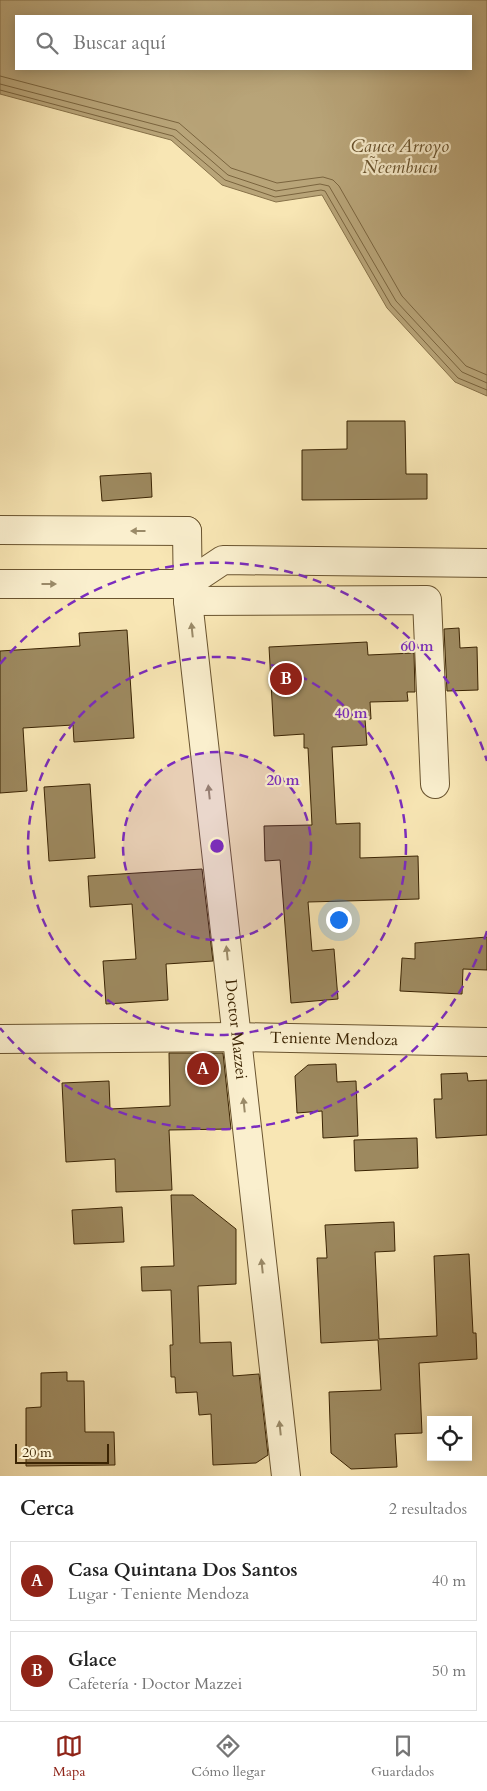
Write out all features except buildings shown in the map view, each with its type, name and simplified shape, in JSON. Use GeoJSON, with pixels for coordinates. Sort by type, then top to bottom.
{"type":"FeatureCollection","features":[{"type":"Feature","properties":{"kind":"street"},"geometry":{"type":"LineString","coordinates":[[0,530],[187,531],[223,560],[487,563]]}},
{"type":"Feature","properties":{"kind":"street","name":"Doctor Mazzei"},"geometry":{"type":"LineString","coordinates":[[187,531],[188,593],[286,1476]]}},
{"type":"Feature","properties":{"kind":"street"},"geometry":{"type":"LineString","coordinates":[[188,593],[223,560]]}},
{"type":"Feature","properties":{"kind":"street"},"geometry":{"type":"LineString","coordinates":[[0,584],[188,593],[427,600],[435,784]]}},
{"type":"Feature","properties":{"kind":"street","name":"Teniente Mendoza"},"geometry":{"type":"LineString","coordinates":[[0,1039],[236,1037],[487,1042]]}},
{"type":"Feature","properties":{"kind":"water","name":"Cauce Arroyo Ñeembucu"},"geometry":{"type":"Polygon","coordinates":[[[0,0],[487,0],[487,396],[455,382],[387,308],[322,195],[276,202],[222,185],[171,140],[0,94],[0,0]]]}},
{"type":"Feature","properties":{"kind":"place","name":"Glace"},"geometry":{"type":"Point","coordinates":[286,679]}},
{"type":"Feature","properties":{"kind":"place","name":"Casa Quintana Dos Santos"},"geometry":{"type":"Point","coordinates":[203,1069]}}]}
